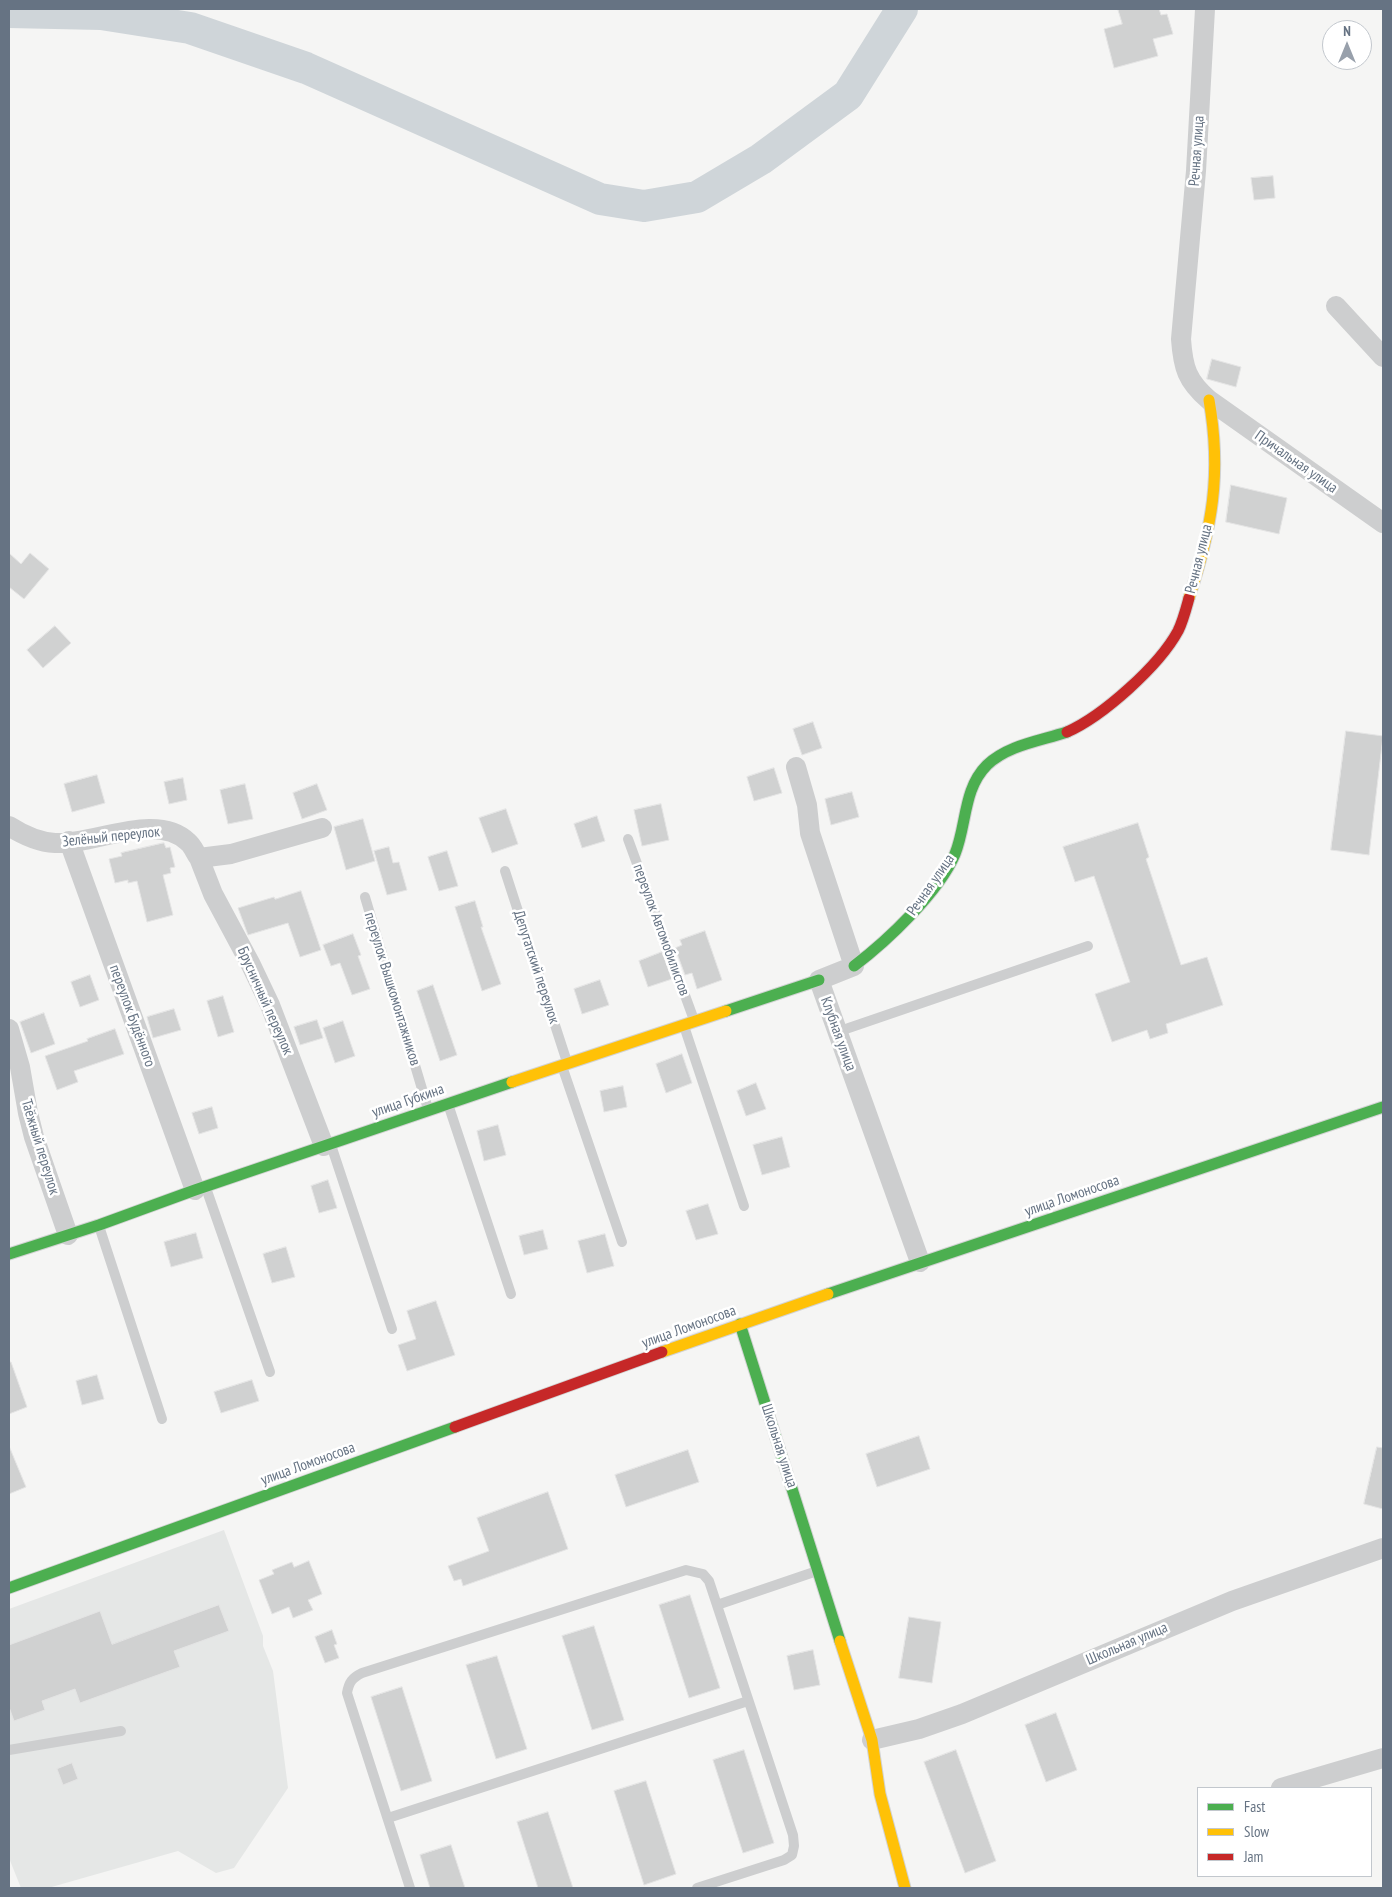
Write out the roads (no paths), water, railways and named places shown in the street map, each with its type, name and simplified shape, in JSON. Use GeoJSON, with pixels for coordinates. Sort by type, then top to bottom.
{"type":"FeatureCollection","features":[{"type":"Feature","properties":{"kind":"street","name":"Речная улица"},"geometry":{"type":"LineString","coordinates":[[854,966],[892,937],[913,914],[945,871],[956,852],[966,802],[974,783],[986,766],[998,757],[1024,744],[1078,727],[1092,718],[1165,652],[1178,633],[1200,566],[1211,512],[1216,468],[1216,451],[1209,400],[1196,388],[1186,374],[1180,339],[1196,171],[1205,9]]}},
{"type":"Feature","properties":{"kind":"street"},"geometry":{"type":"LineString","coordinates":[[1336,306],[1383,358]]}},
{"type":"Feature","properties":{"kind":"street","name":"Причальная улица"},"geometry":{"type":"LineString","coordinates":[[1209,400],[1383,523]]}},
{"type":"Feature","properties":{"kind":"street"},"geometry":{"type":"LineString","coordinates":[[796,767],[807,805],[810,833],[854,966]]}},
{"type":"Feature","properties":{"kind":"street","name":"Зелёный переулок"},"geometry":{"type":"LineString","coordinates":[[9,826],[40,841],[57,843],[138,830],[165,830],[179,835],[189,843],[199,858]]}},
{"type":"Feature","properties":{"kind":"street"},"geometry":{"type":"LineString","coordinates":[[199,858],[231,854],[322,828]]}},
{"type":"Feature","properties":{"kind":"street","name":"переулок Будённого"},"geometry":{"type":"LineString","coordinates":[[69,841],[200,1189]]}},
{"type":"Feature","properties":{"kind":"street","name":"Брусничный переулок"},"geometry":{"type":"LineString","coordinates":[[199,858],[213,894],[270,1005],[328,1145]]}},
{"type":"Feature","properties":{"kind":"street","name":"Клубная улица"},"geometry":{"type":"LineString","coordinates":[[854,966],[819,980],[920,1262]]}},
{"type":"Feature","properties":{"kind":"street","name":"улица Губкина"},"geometry":{"type":"LineString","coordinates":[[9,1254],[99,1225],[428,1110],[819,980]]}},
{"type":"Feature","properties":{"kind":"street","name":"Таёжный переулок"},"geometry":{"type":"LineString","coordinates":[[9,1029],[20,1067],[34,1137],[68,1235]]}},
{"type":"Feature","properties":{"kind":"street","name":"улица Ломоносова"},"geometry":{"type":"LineString","coordinates":[[9,1588],[740,1324],[1383,1107]]}},
{"type":"Feature","properties":{"kind":"street","name":"Школьная улица"},"geometry":{"type":"LineString","coordinates":[[740,1324],[872,1740],[882,1801],[905,1888]]}},
{"type":"Feature","properties":{"kind":"street","name":"Школьная улица"},"geometry":{"type":"LineString","coordinates":[[872,1740],[920,1729],[962,1714],[1232,1600],[1383,1548]]}},
{"type":"Feature","properties":{"kind":"street"},"geometry":{"type":"LineString","coordinates":[[1284,1787],[1383,1758]]}},
{"type":"Feature","properties":{"kind":"lane","name":"переулок Автомобилистов"},"geometry":{"type":"LineString","coordinates":[[628,838],[689,1023],[744,1206]]}},
{"type":"Feature","properties":{"kind":"lane","name":"Депутатский переулок"},"geometry":{"type":"LineString","coordinates":[[505,871],[564,1064],[622,1242]]}},
{"type":"Feature","properties":{"kind":"lane","name":"переулок Вышкомонтажников"},"geometry":{"type":"LineString","coordinates":[[365,897],[428,1110]]}},
{"type":"Feature","properties":{"kind":"lane"},"geometry":{"type":"LineString","coordinates":[[838,1032],[1088,946]]}},
{"type":"Feature","properties":{"kind":"lane"},"geometry":{"type":"LineString","coordinates":[[447,1104],[511,1294]]}},
{"type":"Feature","properties":{"kind":"lane","name":"Брусничный переулок"},"geometry":{"type":"LineString","coordinates":[[328,1145],[392,1329]]}},
{"type":"Feature","properties":{"kind":"lane","name":"переулок Будённого"},"geometry":{"type":"LineString","coordinates":[[200,1189],[270,1372]]}},
{"type":"Feature","properties":{"kind":"lane"},"geometry":{"type":"LineString","coordinates":[[99,1225],[162,1420]]}},
{"type":"Feature","properties":{"kind":"lane"},"geometry":{"type":"LineString","coordinates":[[410,1888],[347,1693],[348,1685],[352,1678],[371,1670],[686,1570],[703,1574],[709,1580],[793,1835],[794,1846],[792,1855],[784,1860],[697,1888]]}},
{"type":"Feature","properties":{"kind":"lane"},"geometry":{"type":"LineString","coordinates":[[716,1604],[818,1570]]}},
{"type":"Feature","properties":{"kind":"lane"},"geometry":{"type":"LineString","coordinates":[[388,1818],[748,1701]]}},
{"type":"Feature","properties":{"kind":"lane"},"geometry":{"type":"LineString","coordinates":[[9,1750],[120,1730]]}},
{"type":"Feature","properties":{"kind":"waterway"},"geometry":{"type":"LineString","coordinates":[[9,12],[101,14],[190,28],[306,68],[600,199],[644,206],[697,197],[761,159],[848,95],[902,9]]}}]}
